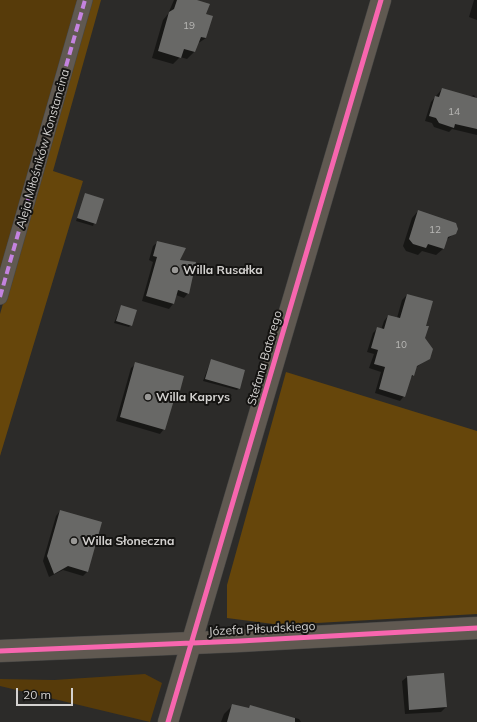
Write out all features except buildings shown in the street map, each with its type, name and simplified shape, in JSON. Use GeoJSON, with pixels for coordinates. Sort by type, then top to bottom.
{"type":"FeatureCollection","features":[{"type":"Feature","properties":{"kind":"street","name":"Aleja Miłośników Konstancina"},"geometry":{"type":"LineString","coordinates":[[0,297],[85,0]]}},
{"type":"Feature","properties":{"kind":"street","name":"Stefana Batorego"},"geometry":{"type":"LineString","coordinates":[[168,722],[381,0]]}},
{"type":"Feature","properties":{"kind":"street","name":"Józefa Piłsudskiego"},"geometry":{"type":"LineString","coordinates":[[0,651],[477,628]]}},
{"type":"Feature","properties":{"kind":"shaded area"},"geometry":{"type":"Polygon","coordinates":[[[0,0],[81,0],[0,281],[0,0]]]}},
{"type":"Feature","properties":{"kind":"shaded area"},"geometry":{"type":"Polygon","coordinates":[[[90,0],[101,0],[53,171],[83,181],[0,456],[0,314],[90,0]]]}},
{"type":"Feature","properties":{"kind":"shaded area"},"geometry":{"type":"Polygon","coordinates":[[[286,372],[477,431],[477,614],[281,625],[227,618],[227,585],[286,372]]]}},
{"type":"Feature","properties":{"kind":"shaded area"},"geometry":{"type":"Polygon","coordinates":[[[145,674],[162,683],[150,722],[0,686],[0,679],[54,680],[145,674]]]}},
{"type":"Feature","properties":{"kind":"marked path"},"geometry":{"type":"LineString","coordinates":[[0,297],[85,0]]}},
{"type":"Feature","properties":{"kind":"cycle path"},"geometry":{"type":"LineString","coordinates":[[168,722],[381,0]]}},
{"type":"Feature","properties":{"kind":"cycle path"},"geometry":{"type":"LineString","coordinates":[[0,651],[240,641],[477,628]]}},
{"type":"Feature","properties":{"kind":"place","name":"Willa Rusałka"},"geometry":{"type":"Point","coordinates":[175,270]}},
{"type":"Feature","properties":{"kind":"place","name":"Willa Kaprys"},"geometry":{"type":"Point","coordinates":[148,397]}},
{"type":"Feature","properties":{"kind":"place","name":"Willa Słoneczna"},"geometry":{"type":"Point","coordinates":[74,541]}}]}
